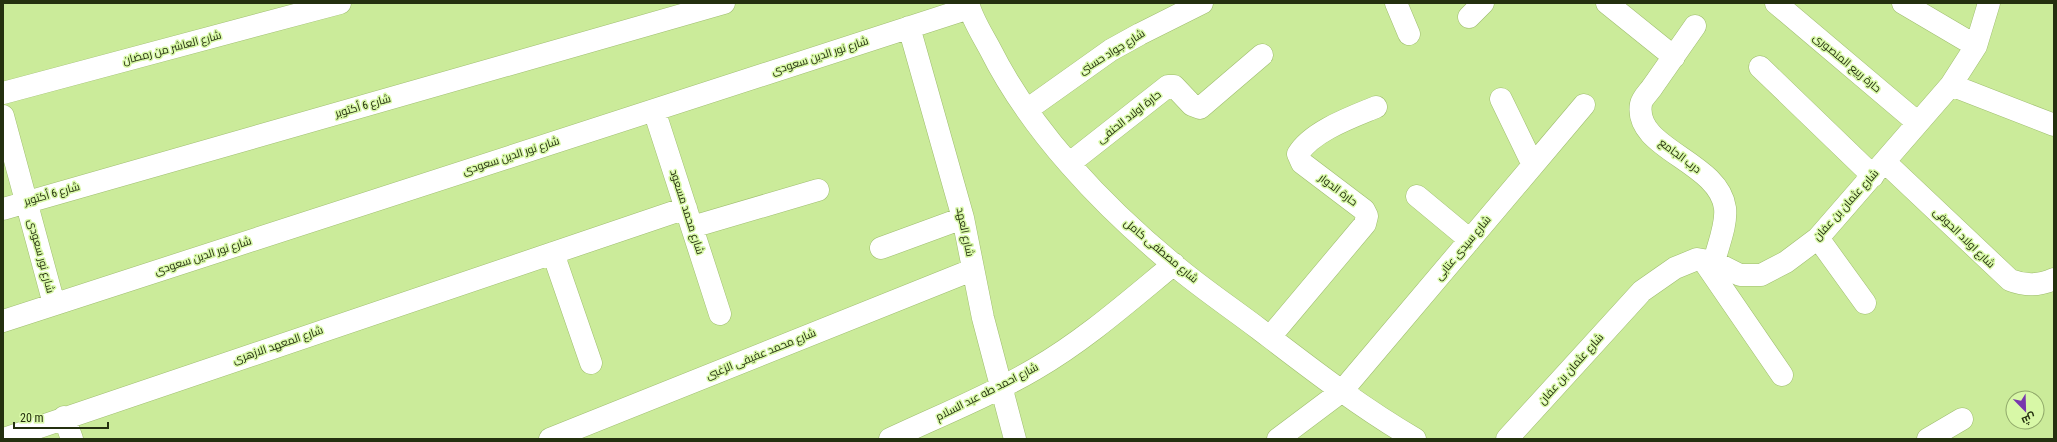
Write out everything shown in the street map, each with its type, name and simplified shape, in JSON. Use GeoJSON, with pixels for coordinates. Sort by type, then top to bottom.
{"type":"FeatureCollection","features":[{"type":"Feature","properties":{"kind":"street","name":"شارع العاشر من رمضان"},"geometry":{"type":"LineString","coordinates":[[3,93],[340,3]]}},
{"type":"Feature","properties":{"kind":"street","name":"شارع 6 أكتوبر"},"geometry":{"type":"LineString","coordinates":[[3,209],[724,3]]}},
{"type":"Feature","properties":{"kind":"street","name":"شارع جواد حسنى"},"geometry":{"type":"LineString","coordinates":[[1028,109],[1111,50],[1202,3]]}},
{"type":"Feature","properties":{"kind":"street"},"geometry":{"type":"LineString","coordinates":[[1396,3],[1409,34]]}},
{"type":"Feature","properties":{"kind":"street"},"geometry":{"type":"LineString","coordinates":[[1607,3],[1674,57]]}},
{"type":"Feature","properties":{"kind":"street","name":"حارة ربيع المنصورى"},"geometry":{"type":"LineString","coordinates":[[1776,3],[1918,123]]}},
{"type":"Feature","properties":{"kind":"street"},"geometry":{"type":"LineString","coordinates":[[1903,3],[1976,46]]}},
{"type":"Feature","properties":{"kind":"street","name":"شارع عثمان بن عفان"},"geometry":{"type":"LineString","coordinates":[[1508,439],[1642,291],[1675,268],[1697,259],[1709,261],[1740,274],[1761,275],[1786,262],[1818,238],[1951,85],[1976,46],[1989,3]]}},
{"type":"Feature","properties":{"kind":"street","name":"شارع مصطفى كامل"},"geometry":{"type":"LineString","coordinates":[[968,5],[1000,69],[1046,135],[1095,191],[1137,233],[1174,264],[1270,338],[1384,421],[1415,439]]}},
{"type":"Feature","properties":{"kind":"street","name":"شارع نور الدين سعودى"},"geometry":{"type":"LineString","coordinates":[[3,321],[908,27],[968,5]]}},
{"type":"Feature","properties":{"kind":"street","name":"درب الجامع"},"geometry":{"type":"LineString","coordinates":[[1695,26],[1641,102],[1641,120],[1650,134],[1711,180],[1719,190],[1725,208],[1724,221],[1709,261]]}},
{"type":"Feature","properties":{"kind":"street","name":"شارع العهد"},"geometry":{"type":"LineString","coordinates":[[908,27],[963,218],[972,270],[983,318],[1015,439]]}},
{"type":"Feature","properties":{"kind":"street","name":"حارة اولاد الحنفى"},"geometry":{"type":"LineString","coordinates":[[1070,163],[1168,86],[1174,86],[1192,105],[1200,108],[1262,55]]}},
{"type":"Feature","properties":{"kind":"street","name":"شارع اولاد الحوفى"},"geometry":{"type":"LineString","coordinates":[[1760,67],[2010,280],[2020,284],[2032,285],[2043,284],[2054,279]]}},
{"type":"Feature","properties":{"kind":"street"},"geometry":{"type":"LineString","coordinates":[[1951,85],[2054,125]]}},
{"type":"Feature","properties":{"kind":"street"},"geometry":{"type":"LineString","coordinates":[[1501,99],[1533,165]]}},
{"type":"Feature","properties":{"kind":"street","name":"شارع سيدى عتابى"},"geometry":{"type":"LineString","coordinates":[[1278,439],[1342,391],[1584,105]]}},
{"type":"Feature","properties":{"kind":"street","name":"حارة الدوار"},"geometry":{"type":"LineString","coordinates":[[1270,338],[1365,224],[1367,216],[1364,210],[1302,162],[1298,154],[1302,148],[1318,135],[1337,124],[1376,107]]}},
{"type":"Feature","properties":{"kind":"street","name":"شارع محمد مسعود"},"geometry":{"type":"LineString","coordinates":[[654,110],[720,314]]}},
{"type":"Feature","properties":{"kind":"street","name":"شارع نور سعودى"},"geometry":{"type":"LineString","coordinates":[[3,116],[54,304]]}},
{"type":"Feature","properties":{"kind":"street","name":"شارع المعهد الازهرى"},"geometry":{"type":"LineString","coordinates":[[4,439],[64,417],[553,253],[689,218],[818,190]]}},
{"type":"Feature","properties":{"kind":"street"},"geometry":{"type":"LineString","coordinates":[[1417,196],[1470,240]]}},
{"type":"Feature","properties":{"kind":"street"},"geometry":{"type":"LineString","coordinates":[[881,248],[963,218]]}},
{"type":"Feature","properties":{"kind":"street"},"geometry":{"type":"LineString","coordinates":[[1818,238],[1865,303]]}},
{"type":"Feature","properties":{"kind":"street"},"geometry":{"type":"LineString","coordinates":[[553,253],[591,363]]}},
{"type":"Feature","properties":{"kind":"street"},"geometry":{"type":"LineString","coordinates":[[1709,261],[1782,375]]}},
{"type":"Feature","properties":{"kind":"street","name":"شارع احمد طه عبد السلام"},"geometry":{"type":"LineString","coordinates":[[890,439],[1001,387],[1036,368],[1090,332],[1174,264]]}},
{"type":"Feature","properties":{"kind":"street","name":"شارع محمد عفيفى الزغبى"},"geometry":{"type":"LineString","coordinates":[[550,439],[972,270]]}},
{"type":"Feature","properties":{"kind":"street"},"geometry":{"type":"LineString","coordinates":[[64,417],[72,439]]}},
{"type":"Feature","properties":{"kind":"street"},"geometry":{"type":"LineString","coordinates":[[1928,439],[1962,419]]}}]}
